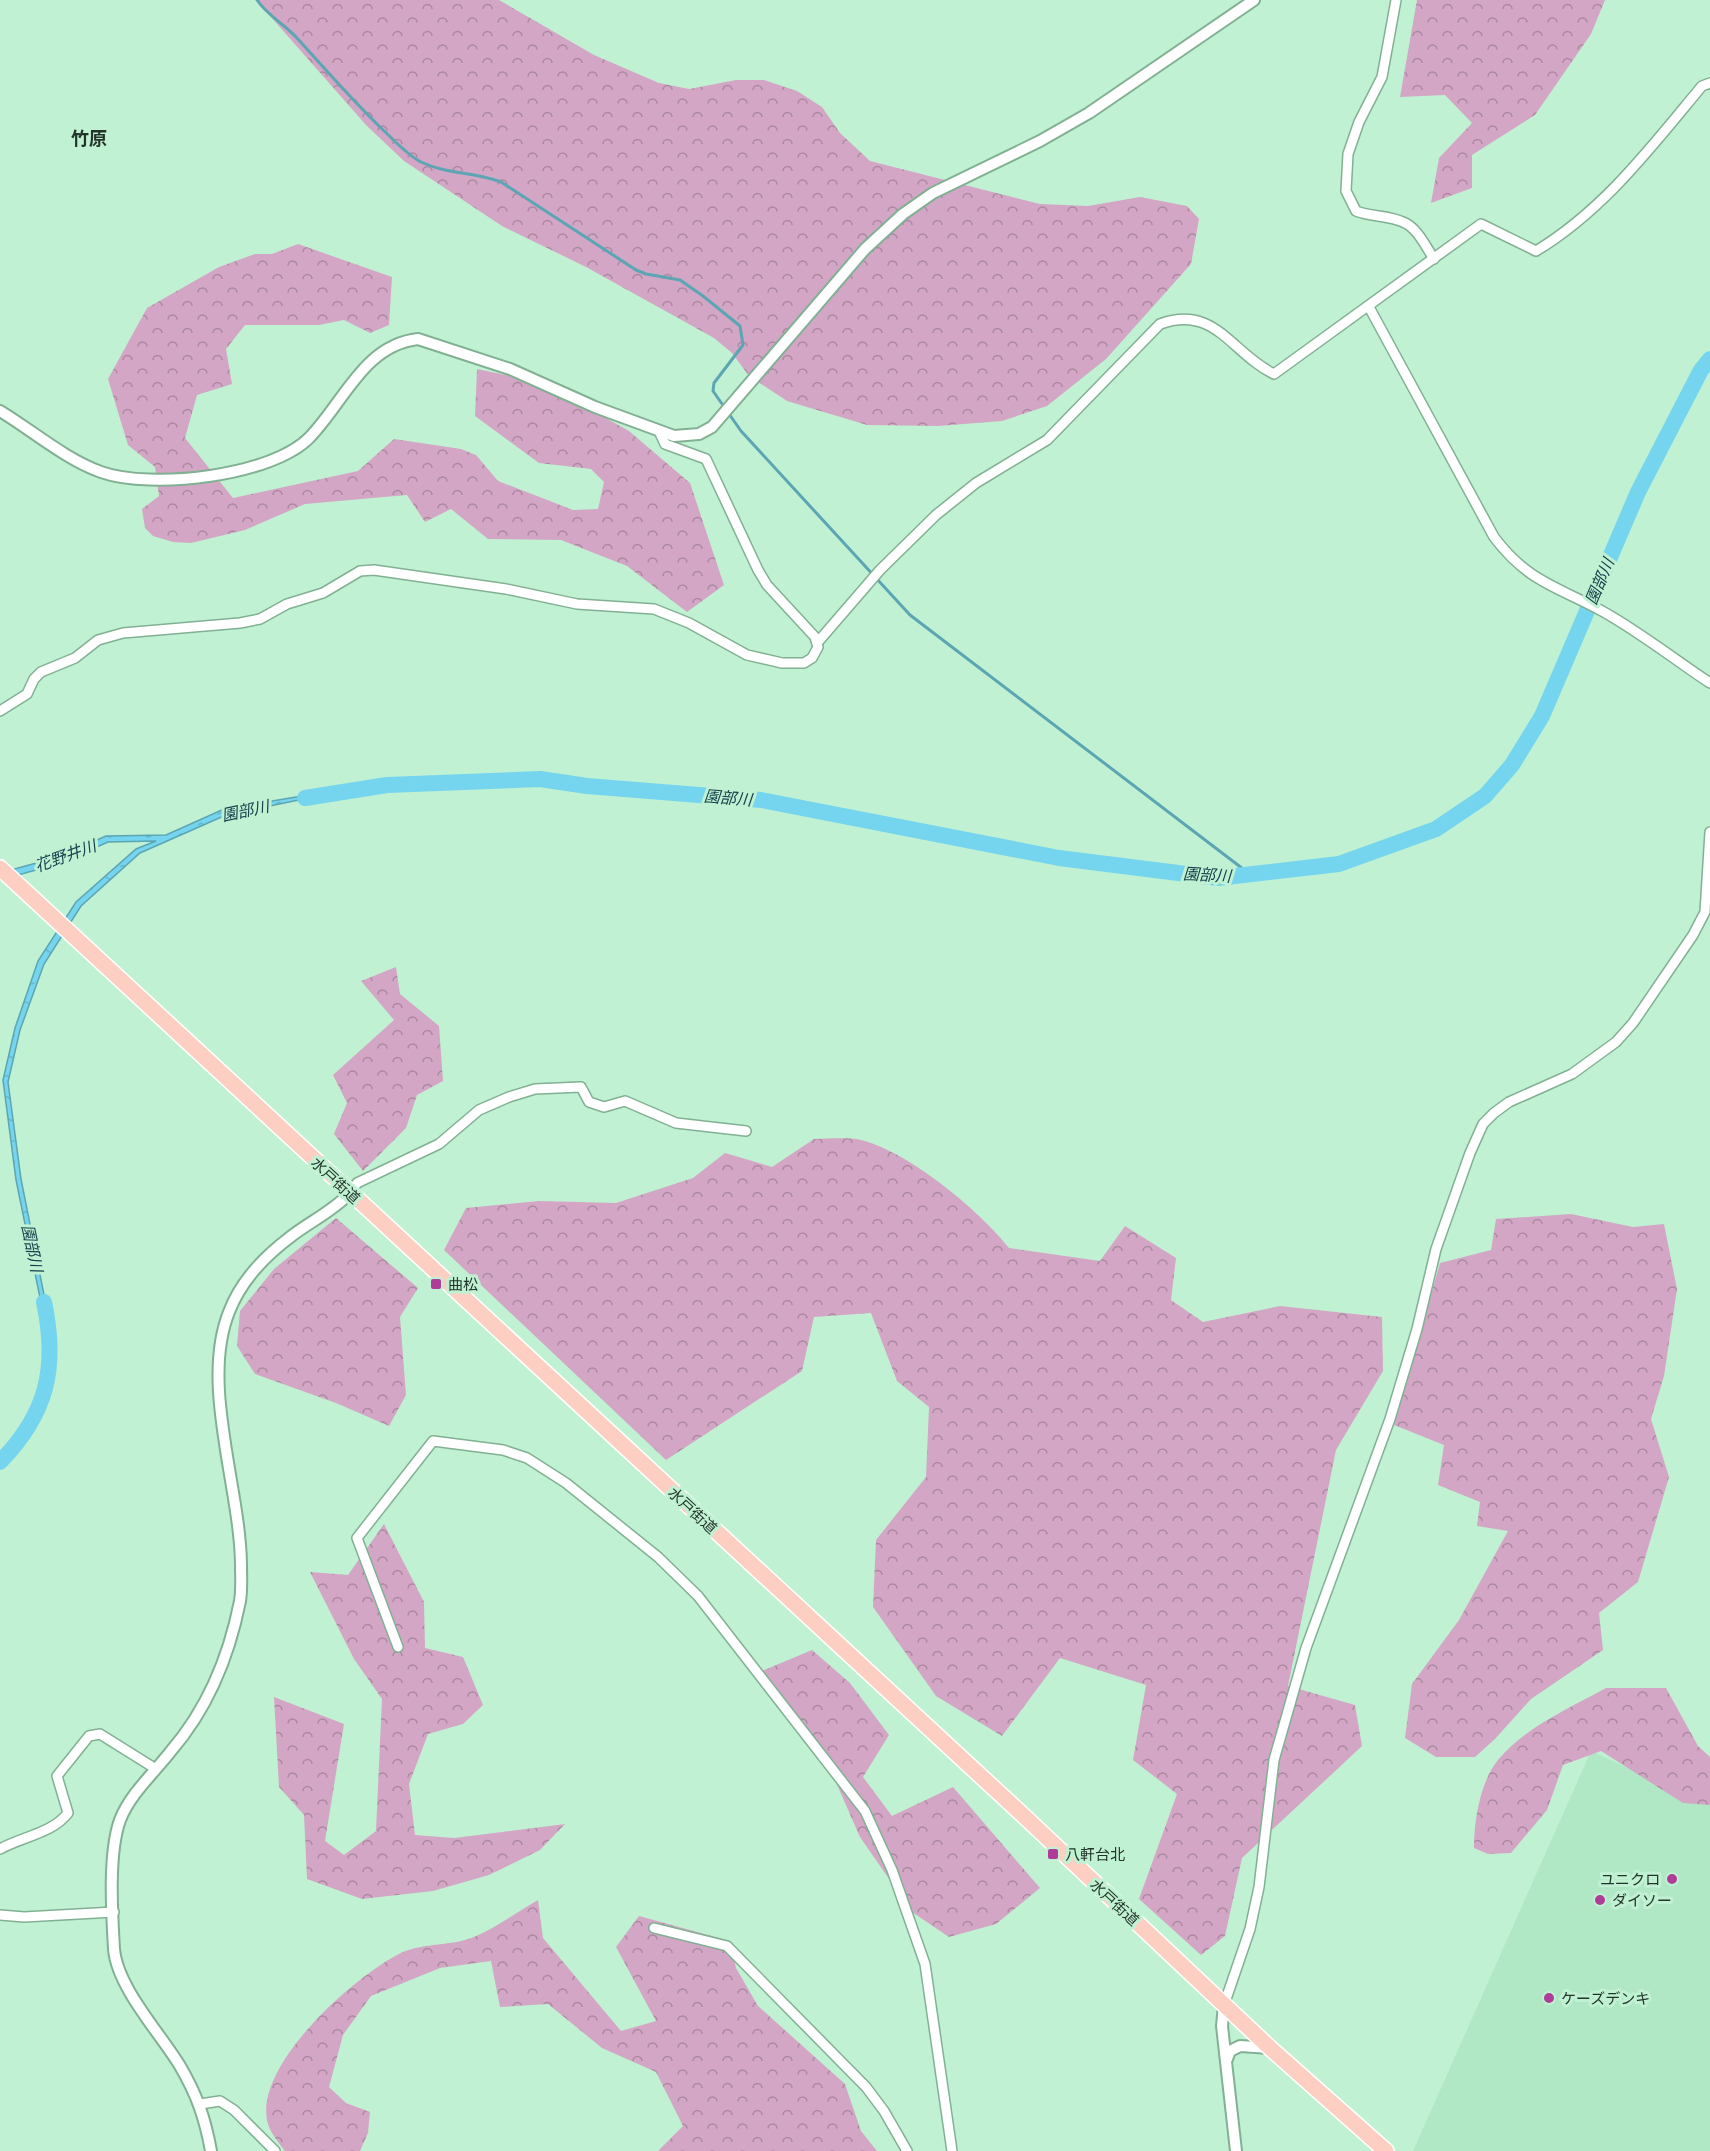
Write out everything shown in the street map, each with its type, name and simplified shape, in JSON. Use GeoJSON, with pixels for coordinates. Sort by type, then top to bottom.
{"type":"FeatureCollection","features":[{"type":"Feature","properties":{"kind":"highway","name":"水戸街道"},"geometry":{"type":"LineString","coordinates":[[1,868],[1018,1810],[1270,2048],[1386,2151]]}},
{"type":"Feature","properties":{"kind":"street"},"geometry":{"type":"LineString","coordinates":[[0,411],[100,472],[142,478],[202,477],[254,467],[292,451],[310,437],[370,362],[384,350],[403,340],[418,339],[510,369],[595,407],[659,431],[674,436],[689,436],[712,427],[865,249],[925,198],[1089,113],[1254,0]]}},
{"type":"Feature","properties":{"kind":"street"},"geometry":{"type":"LineString","coordinates":[[1396,0],[1382,77],[1359,122],[1348,154],[1346,191],[1349,203],[1356,211],[1367,216],[1403,222],[1415,232],[1434,259]]}},
{"type":"Feature","properties":{"kind":"street"},"geometry":{"type":"LineString","coordinates":[[817,643],[880,570],[936,515],[976,483],[1047,440],[1160,324],[1185,318],[1198,320],[1213,327],[1263,369],[1274,374],[1481,224],[1536,251],[1548,244],[1591,212],[1634,168],[1702,86],[1710,83]]}},
{"type":"Feature","properties":{"kind":"street"},"geometry":{"type":"LineString","coordinates":[[1369,307],[1494,537],[1509,557],[1527,573],[1602,612],[1710,683]]}},
{"type":"Feature","properties":{"kind":"street"},"geometry":{"type":"LineString","coordinates":[[0,711],[27,694],[34,679],[41,672],[75,658],[98,640],[123,633],[240,623],[260,619],[287,604],[323,593],[360,571],[374,570],[506,589],[577,604],[654,609],[688,623],[747,654],[782,663],[804,663],[812,658],[818,647],[815,637],[767,585],[706,459],[665,444],[659,431]]}},
{"type":"Feature","properties":{"kind":"street"},"geometry":{"type":"LineString","coordinates":[[1236,2151],[1222,2026],[1224,2005],[1250,1929],[1259,1887],[1274,1760],[1306,1648],[1390,1419],[1417,1329],[1436,1249],[1470,1153],[1484,1124],[1509,1102],[1572,1074],[1616,1042],[1633,1023],[1694,935],[1705,912],[1710,832]]}},
{"type":"Feature","properties":{"kind":"street"},"geometry":{"type":"LineString","coordinates":[[211,2151],[200,2104],[180,2067],[126,1984],[114,1952],[113,1848],[120,1819],[140,1787],[206,1705],[230,1646],[241,1598],[241,1546],[221,1404],[219,1353],[228,1315],[245,1281],[288,1238],[337,1206],[357,1183],[439,1144],[479,1110],[508,1097],[535,1089],[581,1087],[589,1102],[604,1107],[625,1101],[676,1123],[746,1131]]}},
{"type":"Feature","properties":{"kind":"street"},"geometry":{"type":"LineString","coordinates":[[398,1647],[357,1538],[433,1441],[504,1450],[527,1458],[566,1484],[658,1557],[698,1596],[864,1810],[892,1870],[925,1964],[952,2151]]}},
{"type":"Feature","properties":{"kind":"street"},"geometry":{"type":"LineString","coordinates":[[0,1849],[54,1826],[68,1813],[57,1776],[89,1736],[100,1734],[156,1769]]}},
{"type":"Feature","properties":{"kind":"street"},"geometry":{"type":"LineString","coordinates":[[0,1915],[24,1917],[114,1911]]}},
{"type":"Feature","properties":{"kind":"street"},"geometry":{"type":"LineString","coordinates":[[654,1928],[727,1946],[866,2087],[884,2111],[907,2151]]}},
{"type":"Feature","properties":{"kind":"street"},"geometry":{"type":"LineString","coordinates":[[1226,2060],[1230,2051],[1240,2046],[1270,2048]]}},
{"type":"Feature","properties":{"kind":"street"},"geometry":{"type":"LineString","coordinates":[[200,2104],[220,2101],[234,2110],[275,2151]]}},
{"type":"Feature","properties":{"kind":"shaded area"},"geometry":{"type":"Polygon","coordinates":[[[1591,1751],[1710,1805],[1710,2151],[1413,2151],[1591,1751]]]}},
{"type":"Feature","properties":{"kind":"green space"},"geometry":{"type":"Polygon","coordinates":[[[256,0],[499,0],[594,55],[659,83],[689,89],[736,80],[764,80],[797,91],[822,107],[840,133],[870,161],[1040,204],[1088,206],[1140,197],[1187,206],[1199,219],[1191,264],[1106,359],[1047,406],[1002,421],[938,426],[867,425],[787,401],[749,376],[732,353],[714,338],[586,267],[502,226],[404,161],[366,125],[256,0]]]}},
{"type":"Feature","properties":{"kind":"green space"},"geometry":{"type":"Polygon","coordinates":[[[1417,0],[1605,0],[1591,34],[1535,115],[1472,155],[1472,188],[1431,203],[1439,158],[1472,123],[1445,95],[1400,97],[1417,0]]]}},
{"type":"Feature","properties":{"kind":"green space"},"geometry":{"type":"Polygon","coordinates":[[[298,244],[392,277],[389,325],[370,333],[344,320],[319,325],[245,325],[226,349],[232,384],[197,395],[185,438],[233,498],[358,471],[394,439],[461,449],[476,455],[498,481],[573,510],[598,509],[604,482],[591,469],[539,463],[475,416],[477,369],[529,380],[565,395],[629,431],[690,483],[724,585],[687,612],[627,566],[561,540],[488,539],[451,509],[425,522],[407,495],[305,504],[245,530],[191,543],[173,542],[153,536],[145,528],[142,509],[159,496],[155,467],[128,445],[108,379],[147,308],[219,267],[255,254],[272,254],[298,244]]]}},
{"type":"Feature","properties":{"kind":"green space"},"geometry":{"type":"Polygon","coordinates":[[[396,967],[400,994],[439,1026],[443,1081],[417,1095],[406,1128],[363,1171],[334,1134],[347,1103],[333,1075],[394,1020],[361,981],[396,967]]]}},
{"type":"Feature","properties":{"kind":"green space"},"geometry":{"type":"Polygon","coordinates":[[[814,1139],[861,1140],[900,1157],[921,1169],[962,1200],[1009,1248],[1100,1261],[1125,1226],[1176,1258],[1171,1300],[1203,1322],[1280,1306],[1382,1317],[1383,1371],[1336,1450],[1288,1686],[1355,1705],[1362,1746],[1242,1858],[1225,1936],[1201,1955],[1139,1899],[1177,1794],[1133,1760],[1146,1685],[1060,1658],[1002,1736],[936,1696],[873,1607],[876,1540],[926,1477],[929,1407],[897,1381],[871,1313],[814,1317],[802,1371],[666,1460],[444,1250],[466,1208],[539,1201],[616,1203],[693,1178],[725,1153],[772,1167],[814,1139]]]}},
{"type":"Feature","properties":{"kind":"green space"},"geometry":{"type":"Polygon","coordinates":[[[1571,1214],[1633,1227],[1664,1224],[1677,1289],[1664,1376],[1651,1419],[1669,1477],[1638,1582],[1599,1613],[1603,1650],[1531,1699],[1495,1739],[1475,1757],[1436,1757],[1405,1738],[1412,1684],[1459,1620],[1508,1531],[1477,1526],[1480,1502],[1438,1485],[1444,1445],[1394,1425],[1440,1263],[1491,1250],[1496,1219],[1571,1214]]]}},
{"type":"Feature","properties":{"kind":"green space"},"geometry":{"type":"Polygon","coordinates":[[[336,1218],[418,1288],[400,1317],[406,1395],[389,1426],[336,1403],[255,1374],[237,1346],[240,1311],[274,1269],[336,1218]]]}},
{"type":"Feature","properties":{"kind":"green space"},"geometry":{"type":"Polygon","coordinates":[[[384,1524],[424,1602],[425,1648],[463,1657],[483,1705],[463,1724],[428,1734],[409,1784],[415,1835],[454,1838],[565,1824],[540,1850],[489,1875],[433,1891],[362,1899],[307,1879],[304,1815],[279,1787],[274,1697],[344,1724],[325,1841],[344,1855],[376,1831],[382,1699],[354,1659],[310,1572],[348,1575],[384,1524]]]}},
{"type":"Feature","properties":{"kind":"green space"},"geometry":{"type":"Polygon","coordinates":[[[812,1650],[850,1683],[889,1735],[863,1777],[892,1816],[953,1787],[1040,1888],[996,1924],[949,1937],[912,1912],[860,1837],[821,1748],[757,1673],[812,1650]]]}},
{"type":"Feature","properties":{"kind":"green space"},"geometry":{"type":"Polygon","coordinates":[[[1606,1688],[1666,1688],[1698,1746],[1710,1757],[1710,1805],[1683,1803],[1601,1751],[1563,1765],[1547,1810],[1511,1853],[1488,1854],[1474,1848],[1475,1826],[1482,1790],[1498,1760],[1509,1748],[1535,1728],[1606,1688]]]}},
{"type":"Feature","properties":{"kind":"green space"},"geometry":{"type":"Polygon","coordinates":[[[538,1900],[543,1938],[621,2031],[656,2021],[616,1947],[639,1916],[730,1941],[736,1968],[758,2006],[845,2084],[861,2131],[877,2151],[658,2151],[683,2126],[656,2072],[602,2048],[548,2004],[500,2007],[491,1961],[440,1968],[371,1996],[343,2035],[329,2087],[346,2103],[370,2112],[368,2133],[360,2151],[285,2151],[268,2124],[267,2101],[275,2076],[291,2050],[335,2001],[383,1963],[403,1952],[474,1937],[538,1900]]]}},
{"type":"Feature","properties":{"kind":"water","name":"花野井川"},"geometry":{"type":"Polygon","coordinates":[[[386,782],[226,815],[140,853],[81,906],[44,964],[20,1030],[8,1082],[21,1179],[49,1320],[46,1327],[16,1180],[3,1080],[15,1028],[38,961],[76,902],[136,849],[156,841],[108,842],[61,863],[0,880],[0,873],[58,857],[106,836],[166,835],[224,809],[386,782]]]}},
{"type":"Feature","properties":{"kind":"waterway"},"geometry":{"type":"LineString","coordinates":[[257,0],[297,38],[371,118],[400,147],[416,159],[440,169],[501,182],[636,270],[680,280],[740,326],[743,345],[714,383],[713,391],[741,431],[910,615],[1251,875]]}},
{"type":"Feature","properties":{"kind":"waterway","name":"園部川"},"geometry":{"type":"LineString","coordinates":[[305,798],[387,785],[540,779],[587,786],[761,800],[1059,858],[1218,878],[1339,864],[1436,829],[1485,796],[1512,765],[1542,716],[1638,492],[1701,370],[1710,359]]}},
{"type":"Feature","properties":{"kind":"waterway","name":"園部川"},"geometry":{"type":"LineString","coordinates":[[0,1462],[29,1426],[45,1389],[50,1348],[44,1302]]}},
{"type":"Feature","properties":{"kind":"place","name":"曲松"},"geometry":{"type":"Point","coordinates":[436,1284]}},
{"type":"Feature","properties":{"kind":"place","name":"八軒台北"},"geometry":{"type":"Point","coordinates":[1053,1854]}},
{"type":"Feature","properties":{"kind":"place","name":"ユニクロ"},"geometry":{"type":"Point","coordinates":[1672,1879]}},
{"type":"Feature","properties":{"kind":"place","name":"ダイソー"},"geometry":{"type":"Point","coordinates":[1600,1900]}},
{"type":"Feature","properties":{"kind":"place","name":"ケーズデンキ"},"geometry":{"type":"Point","coordinates":[1549,1998]}},
{"type":"Feature","properties":{"kind":"district","name":"竹原"},"geometry":{"type":"Point","coordinates":[89,138]}}]}
